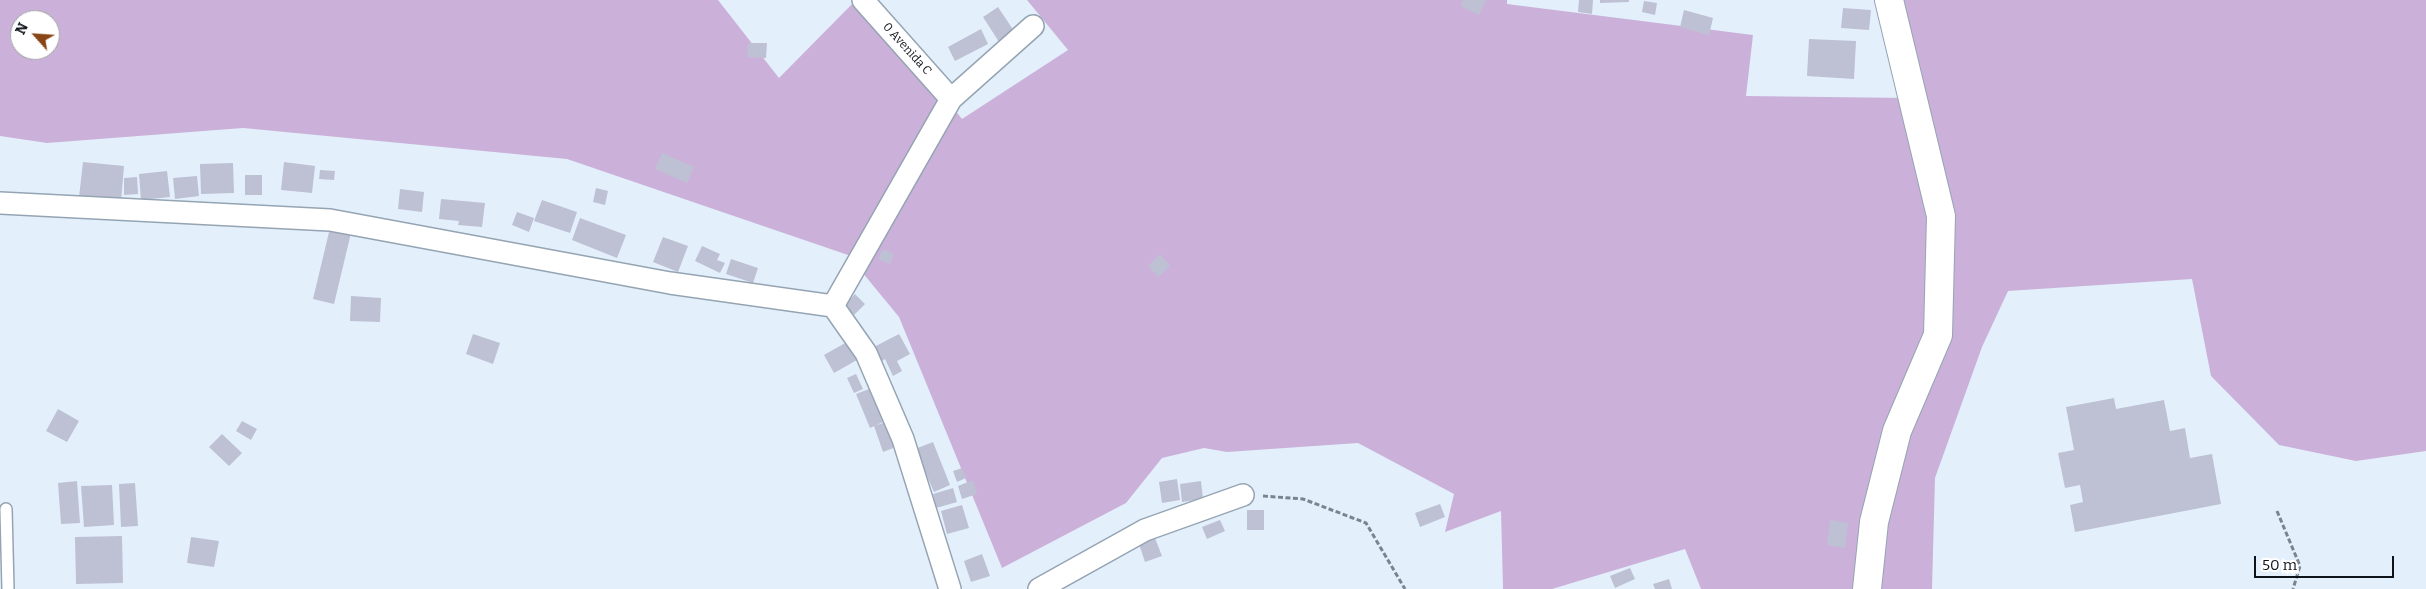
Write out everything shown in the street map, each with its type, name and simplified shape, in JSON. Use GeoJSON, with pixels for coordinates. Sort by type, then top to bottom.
{"type":"FeatureCollection","features":[{"type":"Feature","properties":{"kind":"street","name":"0 Avenida C"},"geometry":{"type":"LineString","coordinates":[[863,0],[951,99]]}},
{"type":"Feature","properties":{"kind":"street"},"geometry":{"type":"LineString","coordinates":[[1867,589],[1874,522],[1897,431],[1938,335],[1941,216],[1889,0]]}},
{"type":"Feature","properties":{"kind":"street"},"geometry":{"type":"LineString","coordinates":[[833,306],[951,99],[1033,26]]}},
{"type":"Feature","properties":{"kind":"street"},"geometry":{"type":"LineString","coordinates":[[0,203],[330,220],[670,284],[833,306],[866,352],[903,439],[950,589]]}},
{"type":"Feature","properties":{"kind":"street"},"geometry":{"type":"LineString","coordinates":[[1039,589],[1145,530],[1243,495]]}},
{"type":"Feature","properties":{"kind":"lane"},"geometry":{"type":"LineString","coordinates":[[6,510],[8,589]]}},
{"type":"Feature","properties":{"kind":"path"},"geometry":{"type":"LineString","coordinates":[[1243,495],[1303,499],[1366,523],[1405,589]]}},
{"type":"Feature","properties":{"kind":"path"},"geometry":{"type":"LineString","coordinates":[[2277,511],[2300,566],[2293,589]]}},
{"type":"Feature","properties":{"kind":"shaded area"},"geometry":{"type":"Polygon","coordinates":[[[0,0],[718,0],[779,78],[856,0],[869,0],[962,119],[1068,50],[1027,0],[1507,0],[1507,4],[1753,35],[1746,96],[1908,98],[1903,0],[2426,0],[2426,451],[2356,461],[2279,445],[2211,376],[2192,279],[2008,291],[1982,347],[1935,478],[1932,589],[1701,589],[1685,549],[1552,589],[1503,589],[1501,511],[1445,532],[1454,494],[1358,443],[1227,452],[1204,448],[1162,458],[1126,503],[1002,568],[899,317],[848,255],[567,159],[243,128],[47,143],[0,136],[0,0]]]}},
{"type":"Feature","properties":{"kind":"building"},"geometry":{"type":"Polygon","coordinates":[[[1463,0],[1486,0],[1479,15],[1461,6],[1463,0]]]}},
{"type":"Feature","properties":{"kind":"building"},"geometry":{"type":"Polygon","coordinates":[[[1579,0],[1593,0],[1592,14],[1578,12],[1579,0]]]}},
{"type":"Feature","properties":{"kind":"building"},"geometry":{"type":"Polygon","coordinates":[[[1600,0],[1629,0],[1629,2],[1600,3],[1600,0]]]}},
{"type":"Feature","properties":{"kind":"building"},"geometry":{"type":"Polygon","coordinates":[[[1644,1],[1657,3],[1655,15],[1642,12],[1644,1]]]}},
{"type":"Feature","properties":{"kind":"building"},"geometry":{"type":"Polygon","coordinates":[[[998,7],[1016,34],[1001,45],[983,17],[998,7]]]}},
{"type":"Feature","properties":{"kind":"building"},"geometry":{"type":"Polygon","coordinates":[[[1843,8],[1871,10],[1869,30],[1841,28],[1843,8]]]}},
{"type":"Feature","properties":{"kind":"building"},"geometry":{"type":"Polygon","coordinates":[[[1684,10],[1713,18],[1709,35],[1680,27],[1684,10]]]}},
{"type":"Feature","properties":{"kind":"building"},"geometry":{"type":"Polygon","coordinates":[[[981,29],[988,44],[955,61],[948,47],[981,29]]]}},
{"type":"Feature","properties":{"kind":"building"},"geometry":{"type":"Polygon","coordinates":[[[1809,39],[1856,41],[1854,79],[1807,76],[1809,39]]]}},
{"type":"Feature","properties":{"kind":"building"},"geometry":{"type":"Polygon","coordinates":[[[748,43],[767,43],[766,58],[747,57],[748,43]]]}},
{"type":"Feature","properties":{"kind":"building"},"geometry":{"type":"Polygon","coordinates":[[[662,153],[694,167],[687,183],[655,169],[662,153]]]}},
{"type":"Feature","properties":{"kind":"building"},"geometry":{"type":"Polygon","coordinates":[[[83,162],[124,166],[121,201],[79,197],[83,162]]]}},
{"type":"Feature","properties":{"kind":"building"},"geometry":{"type":"Polygon","coordinates":[[[284,162],[315,166],[312,193],[281,190],[284,162]]]}},
{"type":"Feature","properties":{"kind":"building"},"geometry":{"type":"Polygon","coordinates":[[[233,163],[234,193],[201,194],[200,164],[233,163]]]}},
{"type":"Feature","properties":{"kind":"building"},"geometry":{"type":"Polygon","coordinates":[[[320,170],[335,171],[334,180],[319,179],[320,170]]]}},
{"type":"Feature","properties":{"kind":"building"},"geometry":{"type":"Polygon","coordinates":[[[167,171],[170,197],[141,200],[139,174],[167,171]]]}},
{"type":"Feature","properties":{"kind":"building"},"geometry":{"type":"Polygon","coordinates":[[[245,175],[262,175],[262,195],[245,195],[245,175]]]}},
{"type":"Feature","properties":{"kind":"building"},"geometry":{"type":"Polygon","coordinates":[[[197,176],[199,196],[175,199],[173,178],[197,176]]]}},
{"type":"Feature","properties":{"kind":"building"},"geometry":{"type":"Polygon","coordinates":[[[137,177],[138,194],[124,195],[124,178],[137,177]]]}},
{"type":"Feature","properties":{"kind":"building"},"geometry":{"type":"Polygon","coordinates":[[[596,188],[608,191],[605,205],[593,202],[596,188]]]}},
{"type":"Feature","properties":{"kind":"building"},"geometry":{"type":"Polygon","coordinates":[[[400,189],[424,192],[422,212],[398,209],[400,189]]]}},
{"type":"Feature","properties":{"kind":"building"},"geometry":{"type":"Polygon","coordinates":[[[441,199],[485,203],[482,227],[458,225],[459,221],[439,219],[441,199]]]}},
{"type":"Feature","properties":{"kind":"building"},"geometry":{"type":"Polygon","coordinates":[[[542,200],[577,212],[570,233],[534,221],[542,200]]]}},
{"type":"Feature","properties":{"kind":"building"},"geometry":{"type":"Polygon","coordinates":[[[517,212],[534,218],[529,232],[512,225],[517,212]]]}},
{"type":"Feature","properties":{"kind":"building"},"geometry":{"type":"Polygon","coordinates":[[[580,218],[626,235],[617,258],[572,240],[580,218]]]}},
{"type":"Feature","properties":{"kind":"building"},"geometry":{"type":"Polygon","coordinates":[[[330,228],[351,233],[334,304],[313,299],[330,228]]]}},
{"type":"Feature","properties":{"kind":"building"},"geometry":{"type":"Polygon","coordinates":[[[663,237],[688,246],[678,272],[653,262],[663,237]]]}},
{"type":"Feature","properties":{"kind":"building"},"geometry":{"type":"Polygon","coordinates":[[[702,246],[720,254],[717,260],[725,263],[720,273],[695,261],[702,246]]]}},
{"type":"Feature","properties":{"kind":"building"},"geometry":{"type":"Polygon","coordinates":[[[883,249],[894,254],[890,264],[878,259],[883,249]]]}},
{"type":"Feature","properties":{"kind":"building"},"geometry":{"type":"Polygon","coordinates":[[[1160,254],[1170,266],[1158,277],[1148,266],[1160,254]]]}},
{"type":"Feature","properties":{"kind":"building"},"geometry":{"type":"Polygon","coordinates":[[[731,259],[758,268],[753,283],[726,274],[731,259]]]}},
{"type":"Feature","properties":{"kind":"building"},"geometry":{"type":"Polygon","coordinates":[[[855,294],[865,304],[854,315],[845,305],[855,294]]]}},
{"type":"Feature","properties":{"kind":"building"},"geometry":{"type":"Polygon","coordinates":[[[351,296],[381,298],[380,322],[350,321],[351,296]]]}},
{"type":"Feature","properties":{"kind":"building"},"geometry":{"type":"Polygon","coordinates":[[[473,334],[500,343],[493,364],[466,354],[473,334]]]}},
{"type":"Feature","properties":{"kind":"building"},"geometry":{"type":"Polygon","coordinates":[[[899,334],[910,354],[897,361],[902,371],[893,376],[885,359],[882,361],[874,347],[899,334]]]}},
{"type":"Feature","properties":{"kind":"building"},"geometry":{"type":"Polygon","coordinates":[[[854,338],[864,356],[834,373],[824,355],[854,338]]]}},
{"type":"Feature","properties":{"kind":"building"},"geometry":{"type":"Polygon","coordinates":[[[856,374],[863,389],[854,393],[847,378],[856,374]]]}},
{"type":"Feature","properties":{"kind":"building"},"geometry":{"type":"Polygon","coordinates":[[[869,389],[883,422],[870,428],[856,394],[869,389]]]}},
{"type":"Feature","properties":{"kind":"building"},"geometry":{"type":"Polygon","coordinates":[[[2114,398],[2116,409],[2164,400],[2170,431],[2185,428],[2190,458],[2212,454],[2221,504],[2075,532],[2070,505],[2083,502],[2080,485],[2065,488],[2058,453],[2074,450],[2066,407],[2114,398]]]}},
{"type":"Feature","properties":{"kind":"building"},"geometry":{"type":"Polygon","coordinates":[[[58,409],[79,421],[67,442],[46,431],[58,409]]]}},
{"type":"Feature","properties":{"kind":"building"},"geometry":{"type":"Polygon","coordinates":[[[892,420],[901,445],[883,452],[874,426],[892,420]]]}},
{"type":"Feature","properties":{"kind":"building"},"geometry":{"type":"Polygon","coordinates":[[[242,421],[257,429],[251,440],[236,431],[242,421]]]}},
{"type":"Feature","properties":{"kind":"building"},"geometry":{"type":"Polygon","coordinates":[[[222,434],[242,453],[229,466],[209,447],[222,434]]]}},
{"type":"Feature","properties":{"kind":"building"},"geometry":{"type":"Polygon","coordinates":[[[933,442],[950,485],[934,492],[915,449],[933,442]]]}},
{"type":"Feature","properties":{"kind":"building"},"geometry":{"type":"Polygon","coordinates":[[[962,468],[966,478],[957,482],[953,471],[962,468]]]}},
{"type":"Feature","properties":{"kind":"building"},"geometry":{"type":"Polygon","coordinates":[[[1177,479],[1180,500],[1162,503],[1159,482],[1177,479]]]}},
{"type":"Feature","properties":{"kind":"building"},"geometry":{"type":"Polygon","coordinates":[[[973,480],[977,494],[962,499],[958,486],[973,480]]]}},
{"type":"Feature","properties":{"kind":"building"},"geometry":{"type":"Polygon","coordinates":[[[77,481],[80,523],[61,524],[58,483],[77,481]]]}},
{"type":"Feature","properties":{"kind":"building"},"geometry":{"type":"Polygon","coordinates":[[[1201,481],[1203,499],[1182,502],[1180,484],[1201,481]]]}},
{"type":"Feature","properties":{"kind":"building"},"geometry":{"type":"Polygon","coordinates":[[[135,483],[138,526],[121,527],[119,484],[135,483]]]}},
{"type":"Feature","properties":{"kind":"building"},"geometry":{"type":"Polygon","coordinates":[[[112,485],[114,525],[84,527],[81,486],[112,485]]]}},
{"type":"Feature","properties":{"kind":"building"},"geometry":{"type":"Polygon","coordinates":[[[953,488],[957,502],[936,508],[933,494],[953,488]]]}},
{"type":"Feature","properties":{"kind":"building"},"geometry":{"type":"Polygon","coordinates":[[[1440,504],[1445,517],[1420,527],[1415,513],[1440,504]]]}},
{"type":"Feature","properties":{"kind":"building"},"geometry":{"type":"Polygon","coordinates":[[[962,505],[969,528],[947,534],[941,511],[962,505]]]}},
{"type":"Feature","properties":{"kind":"building"},"geometry":{"type":"Polygon","coordinates":[[[1247,510],[1264,510],[1264,530],[1247,530],[1247,510]]]}},
{"type":"Feature","properties":{"kind":"building"},"geometry":{"type":"Polygon","coordinates":[[[1220,520],[1225,531],[1207,539],[1202,527],[1220,520]]]}},
{"type":"Feature","properties":{"kind":"building"},"geometry":{"type":"Polygon","coordinates":[[[1830,520],[1848,523],[1845,548],[1827,545],[1830,520]]]}},
{"type":"Feature","properties":{"kind":"building"},"geometry":{"type":"Polygon","coordinates":[[[122,536],[123,583],[76,584],[75,537],[122,536]]]}},
{"type":"Feature","properties":{"kind":"building"},"geometry":{"type":"Polygon","coordinates":[[[191,537],[219,541],[214,567],[187,563],[191,537]]]}},
{"type":"Feature","properties":{"kind":"building"},"geometry":{"type":"Polygon","coordinates":[[[1155,538],[1162,556],[1145,562],[1139,544],[1155,538]]]}},
{"type":"Feature","properties":{"kind":"building"},"geometry":{"type":"Polygon","coordinates":[[[982,554],[990,576],[971,582],[964,561],[982,554]]]}},
{"type":"Feature","properties":{"kind":"building"},"geometry":{"type":"Polygon","coordinates":[[[1630,568],[1635,579],[1615,588],[1610,576],[1630,568]]]}},
{"type":"Feature","properties":{"kind":"building"},"geometry":{"type":"Polygon","coordinates":[[[1669,579],[1672,589],[1655,589],[1653,584],[1669,579]]]}}]}
